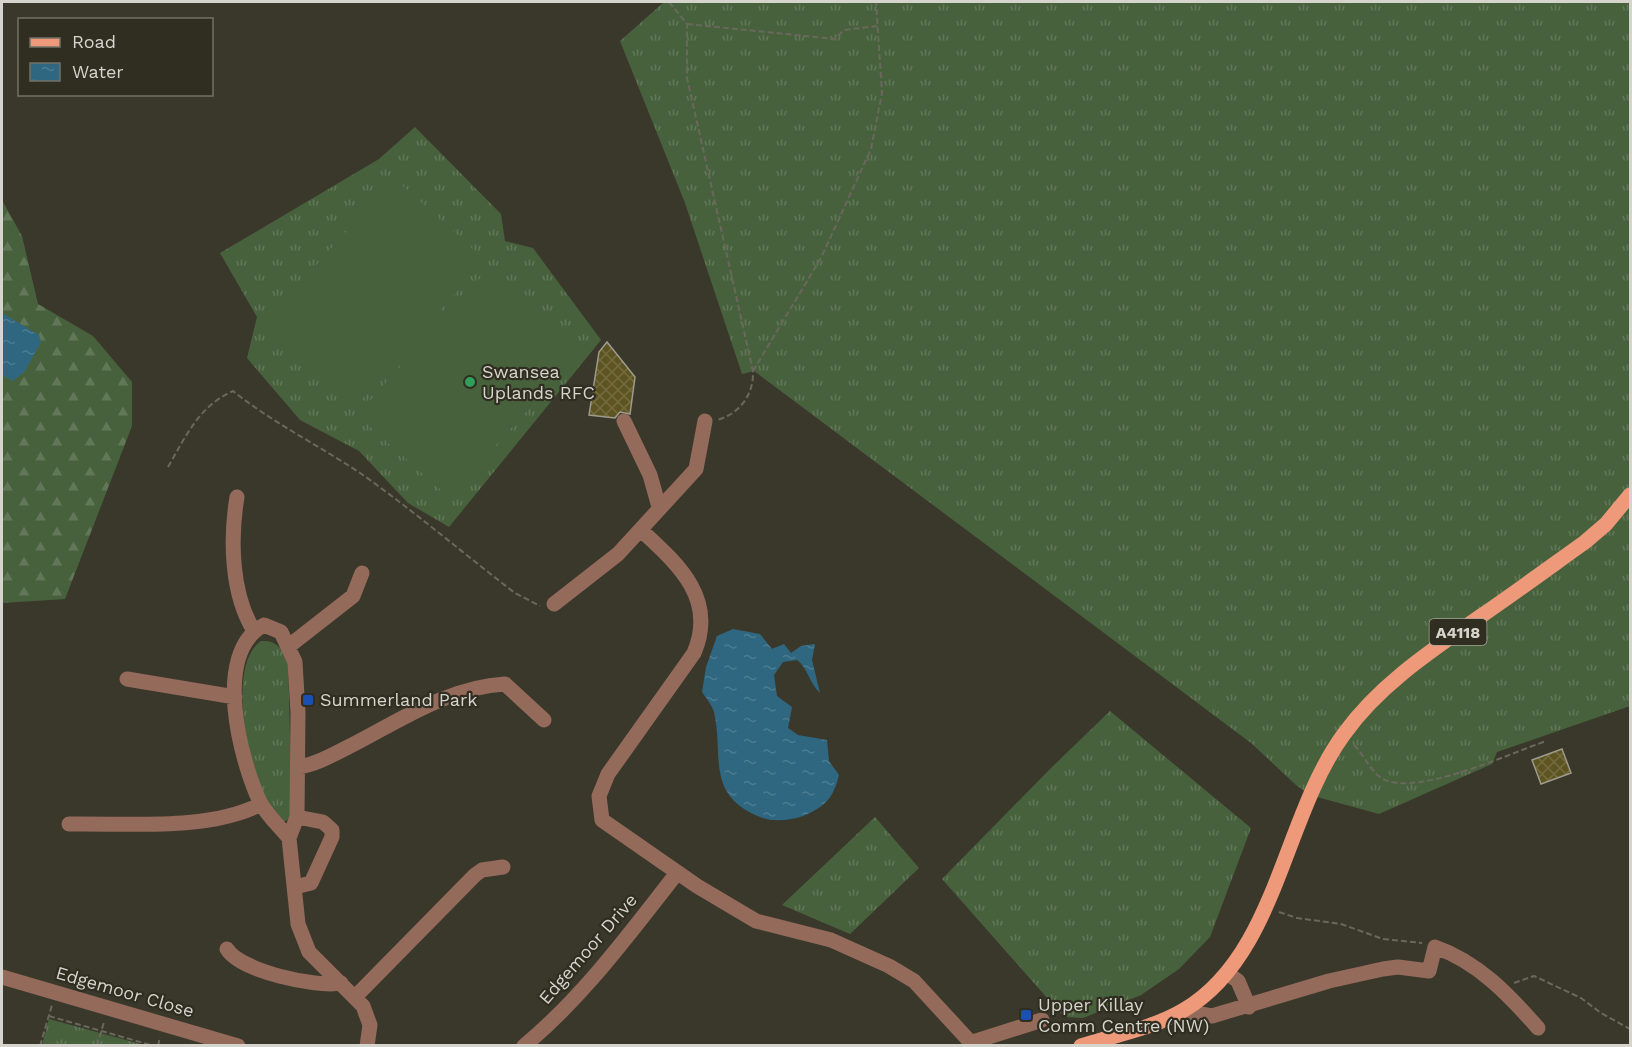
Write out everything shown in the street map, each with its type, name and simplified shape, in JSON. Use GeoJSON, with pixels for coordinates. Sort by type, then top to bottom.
{"type":"FeatureCollection","features":[{"type":"Feature","properties":{"kind":"main road","name":"A4118"},"geometry":{"type":"LineString","coordinates":[[1081,1046],[1152,1024],[1184,1011],[1206,994],[1227,973],[1255,930],[1310,795],[1343,735],[1395,680],[1585,542],[1606,524],[1630,495]]}},
{"type":"Feature","properties":{"kind":"street"},"geometry":{"type":"LineString","coordinates":[[624,421],[650,475],[659,507]]}},
{"type":"Feature","properties":{"kind":"street"},"geometry":{"type":"LineString","coordinates":[[554,604],[618,554],[642,531],[659,507],[696,469],[705,421]]}},
{"type":"Feature","properties":{"kind":"street"},"geometry":{"type":"LineString","coordinates":[[237,497],[232,527],[235,563],[243,607],[254,631]]}},
{"type":"Feature","properties":{"kind":"street"},"geometry":{"type":"LineString","coordinates":[[642,531],[669,555],[691,583],[702,611],[702,633],[694,652],[608,774],[599,796],[602,820],[677,873],[756,921],[831,940],[889,966],[914,981],[974,1044],[1042,1020]]}},
{"type":"Feature","properties":{"kind":"street"},"geometry":{"type":"LineString","coordinates":[[289,646],[352,596],[362,573]]}},
{"type":"Feature","properties":{"kind":"street"},"geometry":{"type":"LineString","coordinates":[[289,838],[261,804],[249,773],[237,727],[236,661],[245,641],[254,631],[264,626],[273,627],[281,632],[295,662],[297,817],[289,838],[298,924],[309,952],[363,1006],[370,1025],[367,1046]]}},
{"type":"Feature","properties":{"kind":"street"},"geometry":{"type":"LineString","coordinates":[[127,679],[235,697]]}},
{"type":"Feature","properties":{"kind":"street"},"geometry":{"type":"LineString","coordinates":[[298,767],[322,760],[435,703],[478,686],[505,684],[544,720]]}},
{"type":"Feature","properties":{"kind":"street"},"geometry":{"type":"LineString","coordinates":[[69,824],[209,821],[229,818],[261,804]]}},
{"type":"Feature","properties":{"kind":"street"},"geometry":{"type":"LineString","coordinates":[[295,886],[311,883],[332,837],[332,830],[323,822],[297,817]]}},
{"type":"Feature","properties":{"kind":"street"},"geometry":{"type":"LineString","coordinates":[[355,997],[475,875],[482,870],[503,867]]}},
{"type":"Feature","properties":{"kind":"street","name":"Edgemoor Drive"},"geometry":{"type":"LineString","coordinates":[[524,1046],[577,997],[610,960],[677,873]]}},
{"type":"Feature","properties":{"kind":"street"},"geometry":{"type":"LineString","coordinates":[[1184,1011],[1212,1016],[1329,981],[1383,969],[1398,967],[1429,971],[1435,947],[1460,959],[1503,987],[1538,1028]]}},
{"type":"Feature","properties":{"kind":"street"},"geometry":{"type":"LineString","coordinates":[[227,949],[232,958],[273,974],[327,986],[341,983]]}},
{"type":"Feature","properties":{"kind":"street"},"geometry":{"type":"LineString","coordinates":[[1227,973],[1238,981],[1248,1006]]}},
{"type":"Feature","properties":{"kind":"street","name":"Edgemoor Close"},"geometry":{"type":"LineString","coordinates":[[2,977],[238,1046]]}},
{"type":"Feature","properties":{"kind":"path"},"geometry":{"type":"LineString","coordinates":[[669,2],[687,24],[687,78],[753,371],[754,385],[742,405],[727,417],[705,421]]}},
{"type":"Feature","properties":{"kind":"path"},"geometry":{"type":"LineString","coordinates":[[753,371],[821,258],[871,149],[882,93],[876,2]]}},
{"type":"Feature","properties":{"kind":"path"},"geometry":{"type":"LineString","coordinates":[[687,24],[835,39],[844,30],[877,26]]}},
{"type":"Feature","properties":{"kind":"path"},"geometry":{"type":"LineString","coordinates":[[168,467],[198,415],[215,399],[233,391],[260,412],[297,432],[364,476],[515,593],[537,607],[554,604]]}},
{"type":"Feature","properties":{"kind":"path"},"geometry":{"type":"LineString","coordinates":[[1343,735],[1363,754],[1380,777],[1403,785],[1462,773],[1546,741]]}},
{"type":"Feature","properties":{"kind":"path"},"geometry":{"type":"LineString","coordinates":[[1265,907],[1297,918],[1341,924],[1383,939],[1435,947]]}},
{"type":"Feature","properties":{"kind":"path"},"geometry":{"type":"LineString","coordinates":[[1503,987],[1534,976],[1581,998],[1601,1013],[1630,1029]]}},
{"type":"Feature","properties":{"kind":"path"},"geometry":{"type":"LineString","coordinates":[[40,1046],[56,992]]}},
{"type":"Feature","properties":{"kind":"path"},"geometry":{"type":"LineString","coordinates":[[97,1046],[108,1007]]}},
{"type":"Feature","properties":{"kind":"path"},"geometry":{"type":"LineString","coordinates":[[49,1016],[154,1046]]}},
{"type":"Feature","properties":{"kind":"green space"},"geometry":{"type":"Polygon","coordinates":[[[664,2],[1630,2],[1630,706],[1497,752],[1492,764],[1379,814],[1310,795],[1296,785],[1251,743],[754,371],[742,374],[685,203],[620,41],[664,2]]]}},
{"type":"Feature","properties":{"kind":"green space"},"geometry":{"type":"Polygon","coordinates":[[[415,127],[501,214],[505,241],[533,248],[601,340],[449,527],[408,503],[359,451],[300,420],[247,358],[257,317],[220,253],[379,159],[415,127]]]}},
{"type":"Feature","properties":{"kind":"green space"},"geometry":{"type":"Polygon","coordinates":[[[394,178],[485,260],[352,410],[260,328],[394,178]]]}},
{"type":"Feature","properties":{"kind":"green space"},"geometry":{"type":"Polygon","coordinates":[[[2,200],[22,236],[38,304],[93,336],[132,382],[132,426],[65,599],[2,603],[2,200]]]}},
{"type":"Feature","properties":{"kind":"green space","name":"Swansea Uplands RFC"},"geometry":{"type":"Polygon","coordinates":[[[491,266],[583,348],[449,497],[357,415],[491,266]]]}},
{"type":"Feature","properties":{"kind":"green space"},"geometry":{"type":"Polygon","coordinates":[[[261,641],[274,643],[288,659],[292,815],[286,821],[282,821],[265,799],[252,764],[243,717],[244,671],[250,653],[261,641]]]}},
{"type":"Feature","properties":{"kind":"green space"},"geometry":{"type":"Polygon","coordinates":[[[1110,711],[1251,828],[1210,937],[1179,969],[1141,995],[1083,1018],[1064,1017],[942,879],[1110,711]]]}},
{"type":"Feature","properties":{"kind":"green space"},"geometry":{"type":"Polygon","coordinates":[[[875,817],[919,868],[850,934],[782,905],[875,817]]]}},
{"type":"Feature","properties":{"kind":"green space"},"geometry":{"type":"Polygon","coordinates":[[[49,1019],[144,1045],[42,1045],[49,1019]]]}},
{"type":"Feature","properties":{"kind":"water"},"geometry":{"type":"Polygon","coordinates":[[[2,313],[39,335],[41,342],[25,371],[13,381],[2,375],[2,313]]]}},
{"type":"Feature","properties":{"kind":"water"},"geometry":{"type":"Polygon","coordinates":[[[733,629],[760,634],[772,649],[784,644],[791,653],[801,646],[815,644],[812,660],[820,693],[797,660],[783,662],[774,675],[777,696],[792,707],[788,728],[798,735],[827,740],[829,761],[839,775],[829,798],[816,810],[792,819],[766,819],[743,808],[731,798],[724,786],[718,759],[714,712],[702,692],[706,667],[717,636],[733,629]]]}},
{"type":"Feature","properties":{"kind":"building"},"geometry":{"type":"Polygon","coordinates":[[[607,342],[635,377],[630,414],[620,412],[615,418],[589,415],[599,352],[607,342]]]}},
{"type":"Feature","properties":{"kind":"building"},"geometry":{"type":"Polygon","coordinates":[[[1562,749],[1571,773],[1541,784],[1532,760],[1562,749]]]}},
{"type":"Feature","properties":{"kind":"place","name":"Swansea Uplands RFC"},"geometry":{"type":"Point","coordinates":[470,382]}},
{"type":"Feature","properties":{"kind":"place","name":"Summerland Park"},"geometry":{"type":"Point","coordinates":[308,700]}},
{"type":"Feature","properties":{"kind":"place","name":"Upper Killay Comm Centre (NW)"},"geometry":{"type":"Point","coordinates":[1026,1015]}}]}
